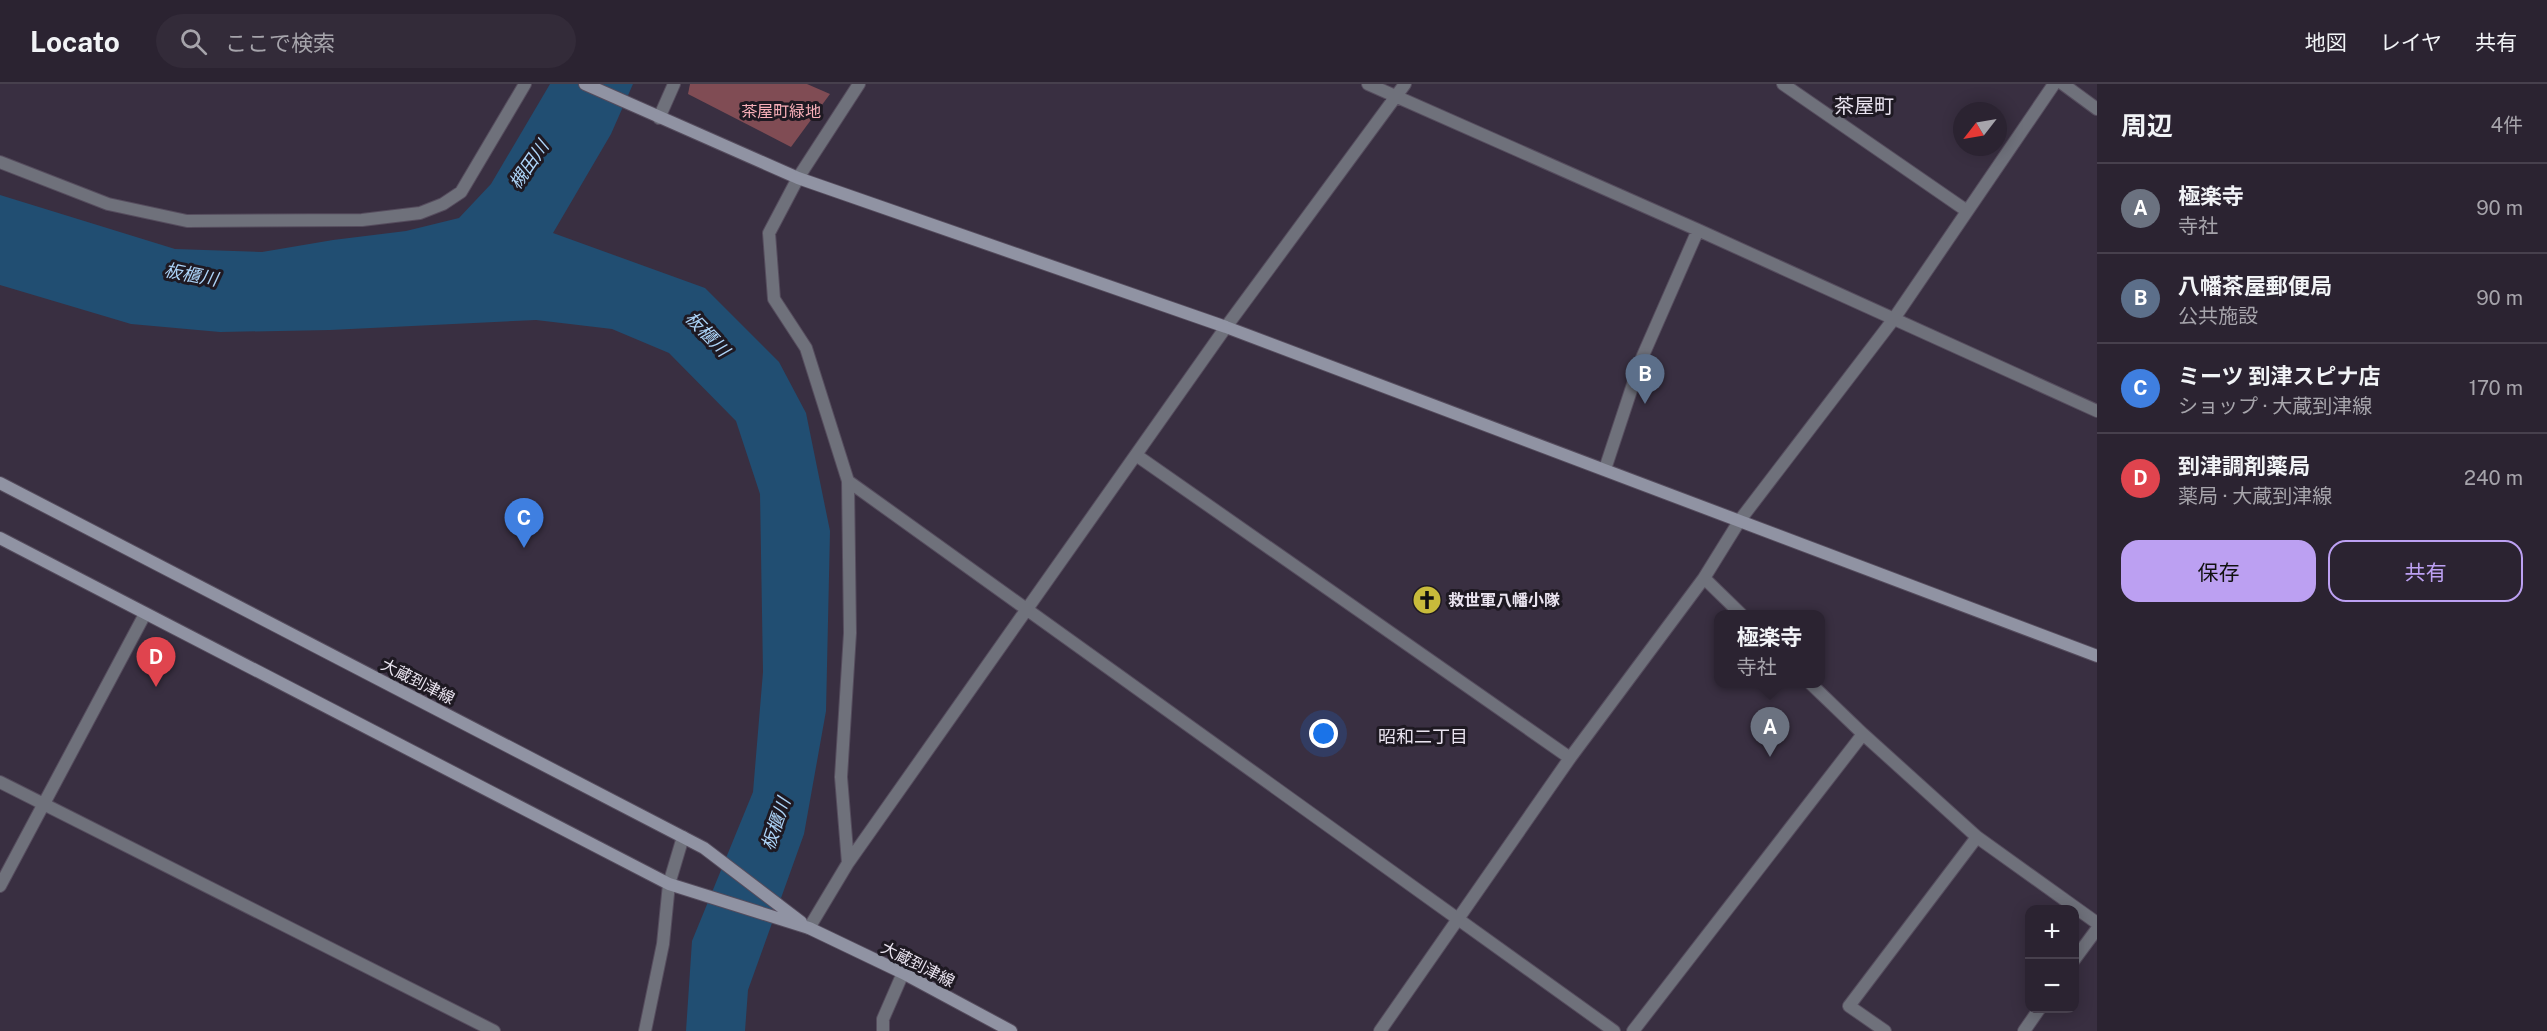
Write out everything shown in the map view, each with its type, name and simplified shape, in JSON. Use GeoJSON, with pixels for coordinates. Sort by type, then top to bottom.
{"type":"FeatureCollection","features":[{"type":"Feature","properties":{"kind":"main road"},"geometry":{"type":"LineString","coordinates":[[585,84],[798,178],[1226,327],[2097,656]]}},
{"type":"Feature","properties":{"kind":"main road","name":"大蔵到津線"},"geometry":{"type":"LineString","coordinates":[[0,483],[704,848],[809,928]]}},
{"type":"Feature","properties":{"kind":"main road","name":"大蔵到津線"},"geometry":{"type":"LineString","coordinates":[[0,538],[669,884],[809,928],[903,973],[1011,1031]]}},
{"type":"Feature","properties":{"kind":"street"},"geometry":{"type":"LineString","coordinates":[[0,162],[108,204],[187,221],[362,220],[420,213],[443,204],[461,192],[525,84]]}},
{"type":"Feature","properties":{"kind":"street"},"geometry":{"type":"LineString","coordinates":[[659,118],[674,84]]}},
{"type":"Feature","properties":{"kind":"street"},"geometry":{"type":"LineString","coordinates":[[848,863],[841,777],[850,633],[848,482],[806,348],[774,299],[769,233],[798,178],[859,84]]}},
{"type":"Feature","properties":{"kind":"street"},"geometry":{"type":"LineString","coordinates":[[1368,84],[1698,230],[2097,411]]}},
{"type":"Feature","properties":{"kind":"street"},"geometry":{"type":"LineString","coordinates":[[809,928],[848,863],[1226,327],[1405,84]]}},
{"type":"Feature","properties":{"kind":"street"},"geometry":{"type":"LineString","coordinates":[[1783,84],[1967,211]]}},
{"type":"Feature","properties":{"kind":"street"},"geometry":{"type":"LineString","coordinates":[[1380,1031],[1570,758],[1704,578],[1740,520],[1893,320],[2054,84]]}},
{"type":"Feature","properties":{"kind":"street"},"geometry":{"type":"LineString","coordinates":[[2063,84],[2097,109]]}},
{"type":"Feature","properties":{"kind":"street"},"geometry":{"type":"LineString","coordinates":[[1605,469],[1641,360],[1698,230]]}},
{"type":"Feature","properties":{"kind":"street"},"geometry":{"type":"LineString","coordinates":[[1136,455],[1570,758]]}},
{"type":"Feature","properties":{"kind":"street"},"geometry":{"type":"LineString","coordinates":[[848,482],[1614,1031]]}},
{"type":"Feature","properties":{"kind":"street"},"geometry":{"type":"LineString","coordinates":[[1704,578],[1736,610]]}},
{"type":"Feature","properties":{"kind":"street"},"geometry":{"type":"LineString","coordinates":[[0,886],[145,614]]}},
{"type":"Feature","properties":{"kind":"street"},"geometry":{"type":"LineString","coordinates":[[1815,688],[1977,837],[2097,923]]}},
{"type":"Feature","properties":{"kind":"street"},"geometry":{"type":"LineString","coordinates":[[1633,1031],[1863,734]]}},
{"type":"Feature","properties":{"kind":"street"},"geometry":{"type":"LineString","coordinates":[[0,782],[494,1031]]}},
{"type":"Feature","properties":{"kind":"street"},"geometry":{"type":"LineString","coordinates":[[645,1031],[663,944],[669,884],[683,837]]}},
{"type":"Feature","properties":{"kind":"street"},"geometry":{"type":"LineString","coordinates":[[1885,1031],[1849,1006],[1977,837]]}},
{"type":"Feature","properties":{"kind":"street"},"geometry":{"type":"LineString","coordinates":[[2075,959],[2097,929]]}},
{"type":"Feature","properties":{"kind":"street"},"geometry":{"type":"LineString","coordinates":[[883,1031],[883,1018],[903,973]]}},
{"type":"Feature","properties":{"kind":"street"},"geometry":{"type":"LineString","coordinates":[[2024,1031],[2037,1013]]}},
{"type":"Feature","properties":{"kind":"green space","name":"茶屋町緑地"},"geometry":{"type":"Polygon","coordinates":[[[690,84],[807,84],[830,94],[791,147],[688,94],[690,84]]]}},
{"type":"Feature","properties":{"kind":"water"},"geometry":{"type":"Polygon","coordinates":[[[550,84],[633,84],[611,134],[553,233],[705,288],[779,362],[806,413],[830,531],[826,711],[804,834],[748,990],[745,1031],[686,1031],[692,941],[753,792],[763,672],[760,494],[736,421],[669,353],[612,329],[536,320],[330,330],[220,332],[131,324],[0,285],[0,195],[175,249],[262,252],[406,231],[459,218],[491,184],[550,84]]]}},
{"type":"Feature","properties":{"kind":"place","name":"八幡茶屋郵便局"},"geometry":{"type":"Point","coordinates":[1645,404]}},
{"type":"Feature","properties":{"kind":"place","name":"ミーツ 到津スピナ店"},"geometry":{"type":"Point","coordinates":[524,548]}},
{"type":"Feature","properties":{"kind":"place","name":"救世軍八幡小隊"},"geometry":{"type":"Point","coordinates":[1427,600]}},
{"type":"Feature","properties":{"kind":"place","name":"到津調剤薬局"},"geometry":{"type":"Point","coordinates":[156,687]}},
{"type":"Feature","properties":{"kind":"place","name":"極楽寺"},"geometry":{"type":"Point","coordinates":[1770,757]}},
{"type":"Feature","properties":{"kind":"district","name":"茶屋町"},"geometry":{"type":"Point","coordinates":[1864,106]}},
{"type":"Feature","properties":{"kind":"district","name":"昭和二丁目"},"geometry":{"type":"Point","coordinates":[1423,737]}},
{"type":"Feature","properties":{"kind":"water label","name":"槻田川"},"geometry":{"type":"Point","coordinates":[529,165]}},
{"type":"Feature","properties":{"kind":"water label","name":"板櫃川"},"geometry":{"type":"Point","coordinates":[191,275]}},
{"type":"Feature","properties":{"kind":"water label","name":"板櫃川"},"geometry":{"type":"Point","coordinates":[707,334]}},
{"type":"Feature","properties":{"kind":"water label","name":"板櫃川"},"geometry":{"type":"Point","coordinates":[776,824]}}]}
